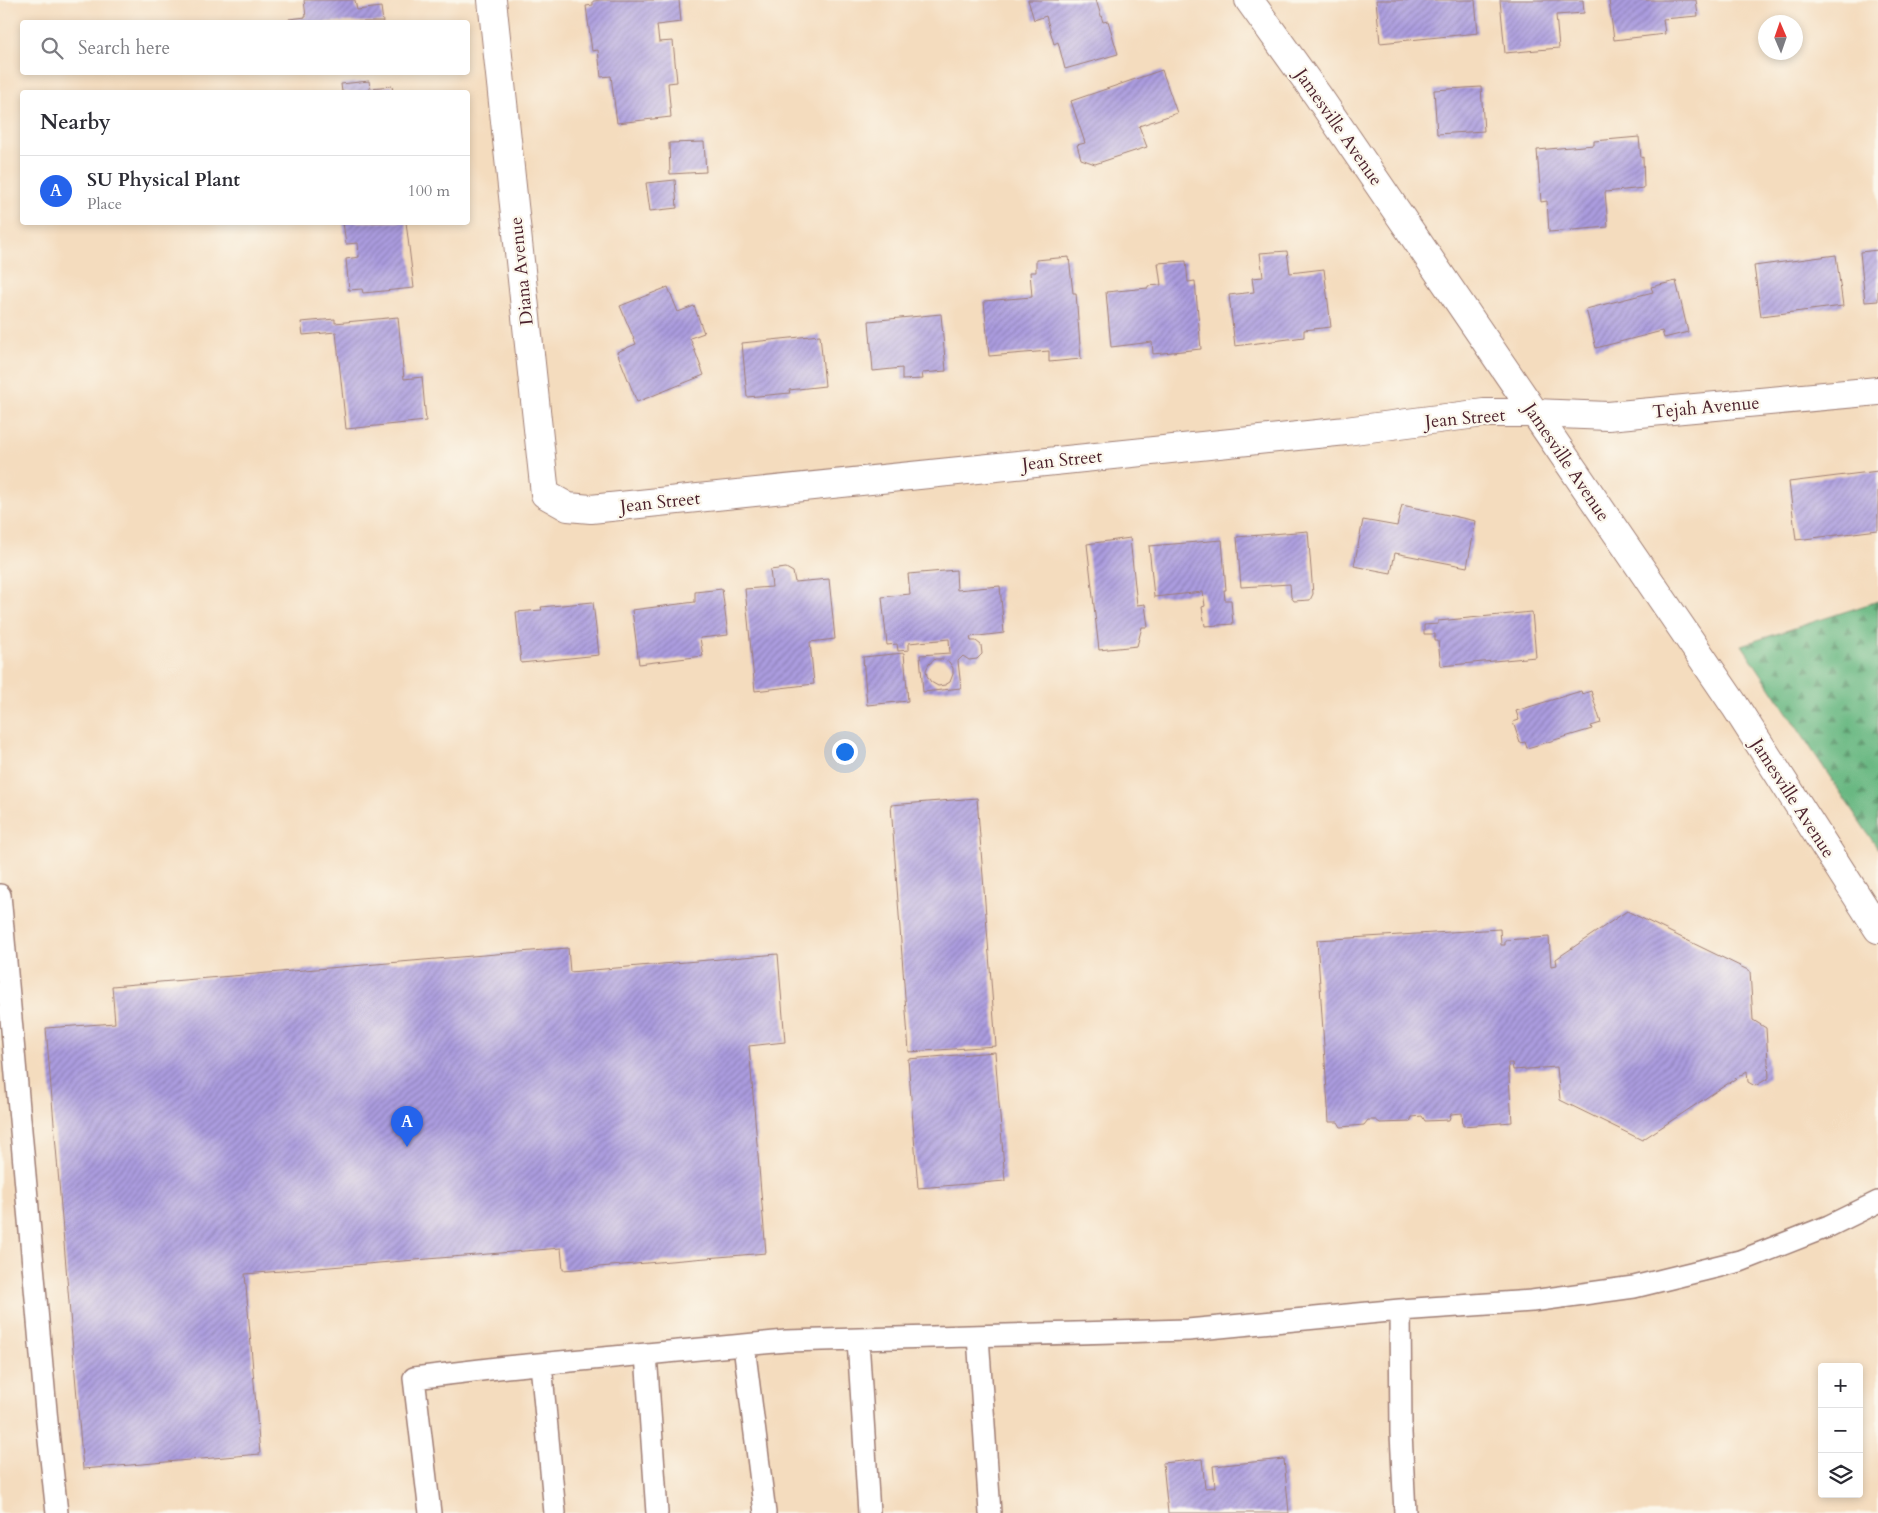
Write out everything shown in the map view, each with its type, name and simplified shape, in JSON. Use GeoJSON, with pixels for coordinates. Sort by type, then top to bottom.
{"type":"FeatureCollection","features":[{"type":"Feature","properties":{"kind":"street","name":"Diana Avenue"},"geometry":{"type":"LineString","coordinates":[[492,0],[545,494],[568,507],[591,509]]}},
{"type":"Feature","properties":{"kind":"street","name":"Jamesville Avenue"},"geometry":{"type":"LineString","coordinates":[[1249,0],[1318,96],[1734,706],[1878,929]]}},
{"type":"Feature","properties":{"kind":"street","name":"Tejah Avenue"},"geometry":{"type":"LineString","coordinates":[[1534,413],[1608,416],[1878,391]]}},
{"type":"Feature","properties":{"kind":"street","name":"Jean Street"},"geometry":{"type":"LineString","coordinates":[[591,509],[1336,432],[1484,414],[1534,413]]}},
{"type":"Feature","properties":{"kind":"lane"},"geometry":{"type":"LineString","coordinates":[[0,895],[47,1422],[57,1513]]}},
{"type":"Feature","properties":{"kind":"lane"},"geometry":{"type":"LineString","coordinates":[[430,1513],[414,1378],[541,1364],[786,1342],[1188,1330],[1400,1310],[1532,1301],[1634,1287],[1740,1261],[1829,1226],[1878,1202]]}},
{"type":"Feature","properties":{"kind":"lane"},"geometry":{"type":"LineString","coordinates":[[1400,1310],[1401,1432],[1405,1513]]}},
{"type":"Feature","properties":{"kind":"lane"},"geometry":{"type":"LineString","coordinates":[[978,1336],[990,1513]]}},
{"type":"Feature","properties":{"kind":"lane"},"geometry":{"type":"LineString","coordinates":[[858,1340],[869,1513]]}},
{"type":"Feature","properties":{"kind":"lane"},"geometry":{"type":"LineString","coordinates":[[744,1346],[765,1513]]}},
{"type":"Feature","properties":{"kind":"lane"},"geometry":{"type":"LineString","coordinates":[[646,1354],[657,1513]]}},
{"type":"Feature","properties":{"kind":"lane"},"geometry":{"type":"LineString","coordinates":[[541,1364],[555,1513]]}},
{"type":"Feature","properties":{"kind":"green space"},"geometry":{"type":"Polygon","coordinates":[[[1878,601],[1878,849],[1742,645],[1878,601]]]}},
{"type":"Feature","properties":{"kind":"building"},"geometry":{"type":"Polygon","coordinates":[[[304,0],[355,0],[357,10],[381,7],[383,20],[289,20],[306,17],[304,0]]]}},
{"type":"Feature","properties":{"kind":"building"},"geometry":{"type":"Polygon","coordinates":[[[679,0],[681,22],[657,25],[659,42],[673,41],[677,82],[668,83],[671,117],[617,123],[611,76],[601,77],[598,50],[592,51],[586,6],[593,5],[593,1],[679,0]]]}},
{"type":"Feature","properties":{"kind":"building"},"geometry":{"type":"Polygon","coordinates":[[[1028,0],[1096,0],[1103,22],[1108,21],[1118,54],[1065,69],[1058,42],[1054,44],[1046,16],[1034,20],[1028,0]]]}},
{"type":"Feature","properties":{"kind":"building"},"geometry":{"type":"Polygon","coordinates":[[[1376,0],[1475,0],[1478,33],[1380,43],[1376,0]]]}},
{"type":"Feature","properties":{"kind":"building"},"geometry":{"type":"Polygon","coordinates":[[[1500,0],[1583,0],[1584,13],[1556,15],[1559,48],[1505,53],[1500,0]]]}},
{"type":"Feature","properties":{"kind":"building"},"geometry":{"type":"Polygon","coordinates":[[[1609,0],[1696,0],[1698,16],[1663,19],[1665,34],[1614,40],[1609,0]]]}},
{"type":"Feature","properties":{"kind":"building"},"geometry":{"type":"Polygon","coordinates":[[[1162,70],[1177,113],[1139,126],[1147,147],[1095,164],[1081,159],[1077,145],[1085,143],[1071,101],[1162,70]]]}},
{"type":"Feature","properties":{"kind":"building"},"geometry":{"type":"Polygon","coordinates":[[[369,81],[370,88],[392,86],[393,90],[342,90],[341,84],[369,81]]]}},
{"type":"Feature","properties":{"kind":"building"},"geometry":{"type":"Polygon","coordinates":[[[1481,87],[1484,131],[1437,134],[1434,90],[1481,87]]]}},
{"type":"Feature","properties":{"kind":"building"},"geometry":{"type":"Polygon","coordinates":[[[1639,137],[1641,158],[1643,157],[1644,188],[1605,192],[1608,227],[1549,232],[1547,201],[1541,202],[1537,150],[1594,145],[1594,141],[1639,137]]]}},
{"type":"Feature","properties":{"kind":"building"},"geometry":{"type":"Polygon","coordinates":[[[704,142],[706,172],[670,174],[669,143],[704,142]]]}},
{"type":"Feature","properties":{"kind":"building"},"geometry":{"type":"Polygon","coordinates":[[[675,180],[677,208],[650,211],[646,183],[675,180]]]}},
{"type":"Feature","properties":{"kind":"building"},"geometry":{"type":"Polygon","coordinates":[[[343,225],[406,225],[414,288],[363,293],[362,289],[349,290],[346,259],[359,257],[358,243],[346,244],[343,225]]]}},
{"type":"Feature","properties":{"kind":"building"},"geometry":{"type":"Polygon","coordinates":[[[1878,250],[1878,301],[1865,302],[1860,252],[1878,250]]]}},
{"type":"Feature","properties":{"kind":"building"},"geometry":{"type":"Polygon","coordinates":[[[1287,251],[1290,273],[1324,269],[1331,327],[1304,330],[1304,337],[1235,346],[1229,295],[1254,292],[1252,278],[1263,277],[1260,253],[1287,251]]]}},
{"type":"Feature","properties":{"kind":"building"},"geometry":{"type":"Polygon","coordinates":[[[1836,255],[1843,306],[1761,316],[1754,266],[1836,255]]]}},
{"type":"Feature","properties":{"kind":"building"},"geometry":{"type":"Polygon","coordinates":[[[1069,257],[1073,293],[1076,293],[1081,359],[1049,362],[1049,351],[989,356],[984,301],[1032,297],[1030,272],[1036,272],[1036,260],[1069,257]]]}},
{"type":"Feature","properties":{"kind":"building"},"geometry":{"type":"Polygon","coordinates":[[[1186,261],[1188,282],[1195,281],[1201,349],[1153,354],[1152,342],[1111,347],[1106,292],[1161,285],[1158,263],[1186,261]]]}},
{"type":"Feature","properties":{"kind":"building"},"geometry":{"type":"Polygon","coordinates":[[[1676,281],[1688,332],[1664,338],[1662,331],[1596,348],[1586,309],[1653,292],[1651,287],[1676,281]]]}},
{"type":"Feature","properties":{"kind":"building"},"geometry":{"type":"Polygon","coordinates":[[[668,287],[678,312],[694,306],[704,333],[690,338],[704,375],[637,402],[617,352],[636,344],[620,306],[668,287]]]}},
{"type":"Feature","properties":{"kind":"building"},"geometry":{"type":"Polygon","coordinates":[[[941,314],[946,371],[922,373],[923,379],[902,380],[902,368],[873,371],[869,321],[941,314]]]}},
{"type":"Feature","properties":{"kind":"building"},"geometry":{"type":"Polygon","coordinates":[[[398,317],[404,379],[422,377],[426,421],[346,429],[336,332],[303,335],[301,322],[335,319],[335,323],[398,317]]]}},
{"type":"Feature","properties":{"kind":"building"},"geometry":{"type":"Polygon","coordinates":[[[820,335],[825,386],[789,390],[790,393],[747,397],[742,343],[820,335]]]}},
{"type":"Feature","properties":{"kind":"building"},"geometry":{"type":"Polygon","coordinates":[[[1878,471],[1878,530],[1796,540],[1789,482],[1878,471]]]}},
{"type":"Feature","properties":{"kind":"building"},"geometry":{"type":"Polygon","coordinates":[[[1402,505],[1476,521],[1467,567],[1395,553],[1391,573],[1354,566],[1363,520],[1397,526],[1402,505]]]}},
{"type":"Feature","properties":{"kind":"building"},"geometry":{"type":"Polygon","coordinates":[[[1308,531],[1313,594],[1310,600],[1294,601],[1291,597],[1290,584],[1241,587],[1237,537],[1308,531]]]}},
{"type":"Feature","properties":{"kind":"building"},"geometry":{"type":"Polygon","coordinates":[[[1130,538],[1137,605],[1145,604],[1148,627],[1142,627],[1137,646],[1099,650],[1087,544],[1130,538]]]}},
{"type":"Feature","properties":{"kind":"building"},"geometry":{"type":"Polygon","coordinates":[[[1222,540],[1225,600],[1231,600],[1233,624],[1205,626],[1202,607],[1205,606],[1203,592],[1154,597],[1149,546],[1222,540]]]}},
{"type":"Feature","properties":{"kind":"building"},"geometry":{"type":"Polygon","coordinates":[[[786,568],[793,572],[795,582],[829,579],[835,639],[810,642],[814,684],[755,691],[745,589],[772,587],[770,570],[786,568]]]}},
{"type":"Feature","properties":{"kind":"building"},"geometry":{"type":"Polygon","coordinates":[[[956,570],[957,590],[1000,586],[1004,633],[970,637],[971,641],[976,641],[981,645],[982,654],[977,659],[969,660],[963,656],[958,661],[961,688],[923,692],[920,655],[950,653],[949,639],[909,643],[909,650],[898,651],[897,644],[887,645],[882,597],[910,594],[908,574],[956,570]],[[935,659],[926,670],[931,682],[938,686],[950,682],[953,674],[953,668],[949,662],[943,659],[935,659]]]}},
{"type":"Feature","properties":{"kind":"building"},"geometry":{"type":"Polygon","coordinates":[[[722,589],[728,635],[700,638],[703,656],[639,664],[632,610],[695,602],[695,592],[722,589]]]}},
{"type":"Feature","properties":{"kind":"building"},"geometry":{"type":"Polygon","coordinates":[[[593,602],[599,655],[521,663],[516,612],[542,610],[541,607],[593,602]]]}},
{"type":"Feature","properties":{"kind":"building"},"geometry":{"type":"Polygon","coordinates":[[[1532,612],[1536,657],[1441,666],[1438,641],[1435,641],[1435,634],[1424,634],[1424,625],[1438,624],[1438,621],[1532,612]]]}},
{"type":"Feature","properties":{"kind":"building"},"geometry":{"type":"Polygon","coordinates":[[[904,653],[908,701],[867,705],[863,657],[904,653]]]}},
{"type":"Feature","properties":{"kind":"building"},"geometry":{"type":"Polygon","coordinates":[[[1581,691],[1582,694],[1591,691],[1601,723],[1591,726],[1592,729],[1527,748],[1525,742],[1520,743],[1513,722],[1519,720],[1516,711],[1581,691]]]}},
{"type":"Feature","properties":{"kind":"building"},"geometry":{"type":"Polygon","coordinates":[[[977,798],[996,1046],[909,1052],[891,805],[977,798]]]}},
{"type":"Feature","properties":{"kind":"building"},"geometry":{"type":"Polygon","coordinates":[[[1627,911],[1750,971],[1753,1020],[1766,1028],[1769,1078],[1755,1086],[1748,1082],[1747,1071],[1642,1140],[1560,1100],[1557,1067],[1513,1070],[1512,1063],[1508,1063],[1512,1122],[1463,1126],[1462,1113],[1451,1114],[1449,1120],[1425,1121],[1422,1116],[1412,1117],[1410,1122],[1380,1123],[1376,1120],[1368,1120],[1364,1125],[1341,1127],[1338,1122],[1329,1122],[1317,940],[1500,929],[1501,945],[1505,945],[1505,940],[1549,937],[1551,966],[1557,965],[1556,959],[1627,911]]]}},
{"type":"Feature","properties":{"kind":"building"},"geometry":{"type":"Polygon","coordinates":[[[568,948],[570,972],[778,954],[785,1042],[749,1046],[766,1253],[563,1270],[561,1248],[245,1274],[260,1454],[83,1469],[46,1028],[115,1023],[112,986],[568,948]]]}},
{"type":"Feature","properties":{"kind":"building"},"geometry":{"type":"Polygon","coordinates":[[[995,1052],[1005,1181],[918,1188],[908,1059],[995,1052]]]}},
{"type":"Feature","properties":{"kind":"building"},"geometry":{"type":"Polygon","coordinates":[[[1202,1459],[1205,1488],[1215,1487],[1213,1466],[1284,1459],[1289,1513],[1168,1513],[1163,1463],[1202,1459]]]}},
{"type":"Feature","properties":{"kind":"place","name":"SU Physical Plant"},"geometry":{"type":"Point","coordinates":[407,1147]}}]}
